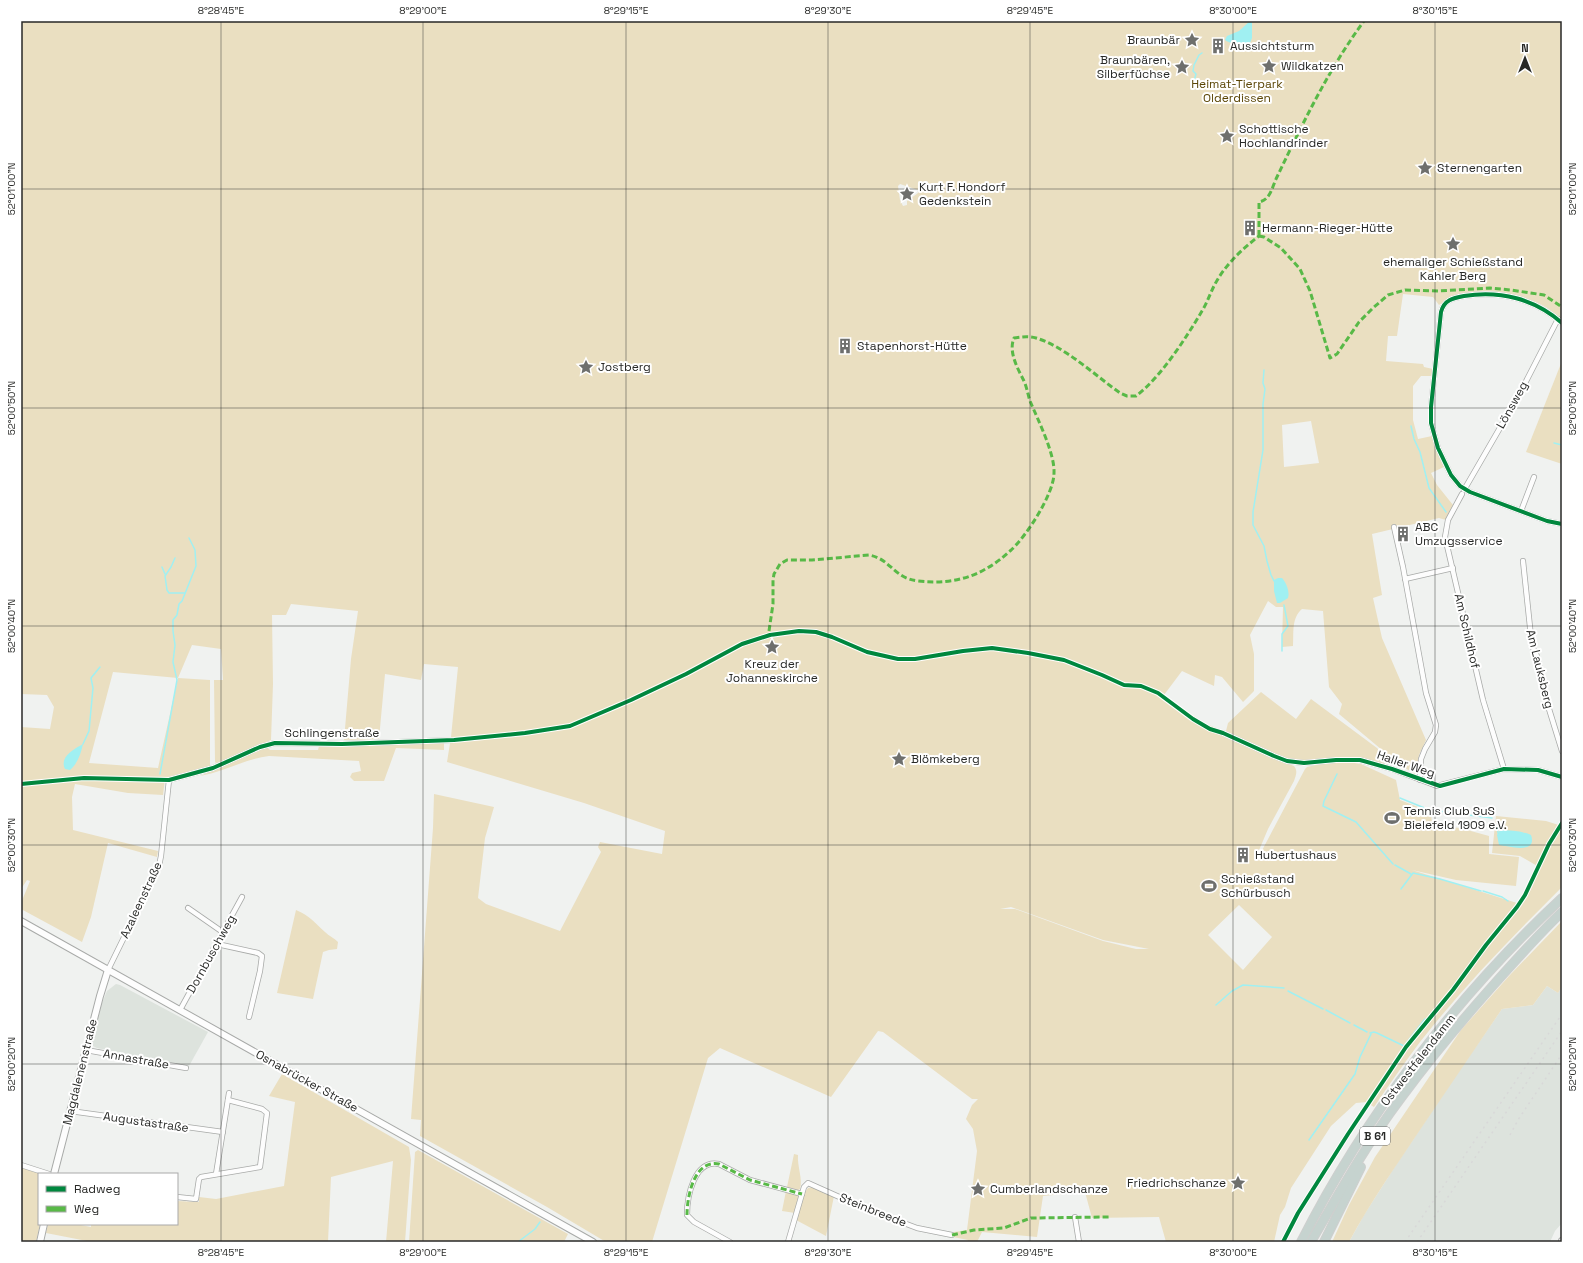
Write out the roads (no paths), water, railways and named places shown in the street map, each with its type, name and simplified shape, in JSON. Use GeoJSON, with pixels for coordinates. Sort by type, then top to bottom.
{"type":"FeatureCollection","features":[{"type":"Feature","properties":{"kind":"highway","name":"Ostwestfalendamm"},"geometry":{"type":"LineString","coordinates":[[1301,1242],[1323,1200],[1371,1123],[1426,1047],[1471,993],[1511,949],[1562,898]]}},
{"type":"Feature","properties":{"kind":"highway","name":"Ostwestfalendamm"},"geometry":{"type":"LineString","coordinates":[[1311,1242],[1332,1205],[1401,1098],[1448,1037],[1517,959],[1562,912]]}},
{"type":"Feature","properties":{"kind":"highway","name":"B 61"},"geometry":{"type":"LineString","coordinates":[[1324,1242],[1367,1156],[1436,1057],[1448,1037]]}},
{"type":"Feature","properties":{"kind":"highway"},"geometry":{"type":"LineString","coordinates":[[1295,1242],[1307,1221],[1323,1200]]}},
{"type":"Feature","properties":{"kind":"main road","name":"Osnabrücker Straße"},"geometry":{"type":"LineString","coordinates":[[21,921],[593,1242]]}},
{"type":"Feature","properties":{"kind":"main road","name":"Magdalenenstraße"},"geometry":{"type":"LineString","coordinates":[[54,1173],[108,970]]}},
{"type":"Feature","properties":{"kind":"main road"},"geometry":{"type":"LineString","coordinates":[[40,1242],[44,1225]]}},
{"type":"Feature","properties":{"kind":"street"},"geometry":{"type":"LineString","coordinates":[[1560,321],[1541,307],[1513,297],[1502,295],[1473,294],[1455,298],[1446,302],[1441,312],[1432,400],[1432,423],[1438,448],[1449,472],[1463,492],[1547,521],[1562,524]]}},
{"type":"Feature","properties":{"kind":"street","name":"Lönsweg"},"geometry":{"type":"LineString","coordinates":[[1463,492],[1560,321]]}},
{"type":"Feature","properties":{"kind":"street"},"geometry":{"type":"LineString","coordinates":[[1521,511],[1534,477]]}},
{"type":"Feature","properties":{"kind":"street","name":"Am Schildhof"},"geometry":{"type":"LineString","coordinates":[[1463,492],[1450,516],[1445,531],[1445,537],[1483,700],[1504,769]]}},
{"type":"Feature","properties":{"kind":"street"},"geometry":{"type":"LineString","coordinates":[[1394,527],[1426,693],[1436,724],[1435,732],[1421,759],[1420,780]]}},
{"type":"Feature","properties":{"kind":"street","name":"Am Lauksberg"},"geometry":{"type":"LineString","coordinates":[[1523,561],[1532,646],[1537,656],[1549,709],[1562,751]]}},
{"type":"Feature","properties":{"kind":"street"},"geometry":{"type":"LineString","coordinates":[[1405,580],[1453,568]]}},
{"type":"Feature","properties":{"kind":"street","name":"Haller Weg"},"geometry":{"type":"LineString","coordinates":[[1223,733],[1287,761],[1304,763],[1336,760],[1360,760],[1392,769],[1440,786],[1504,769],[1538,770],[1562,777]]}},
{"type":"Feature","properties":{"kind":"street","name":"Schlingenstraße"},"geometry":{"type":"LineString","coordinates":[[169,780],[213,768],[254,750],[275,743],[342,744],[454,740]]}},
{"type":"Feature","properties":{"kind":"street","name":"Azaleenstraße"},"geometry":{"type":"LineString","coordinates":[[108,970],[159,866],[169,780]]}},
{"type":"Feature","properties":{"kind":"street","name":"Dornbuschweg"},"geometry":{"type":"LineString","coordinates":[[180,1010],[242,897]]}},
{"type":"Feature","properties":{"kind":"street"},"geometry":{"type":"LineString","coordinates":[[188,908],[224,932]]}},
{"type":"Feature","properties":{"kind":"street"},"geometry":{"type":"LineString","coordinates":[[217,944],[258,952],[262,956],[250,1017]]}},
{"type":"Feature","properties":{"kind":"street","name":"Annastraße"},"geometry":{"type":"LineString","coordinates":[[86,1050],[186,1068]]}},
{"type":"Feature","properties":{"kind":"street"},"geometry":{"type":"LineString","coordinates":[[216,1174],[229,1093]]}},
{"type":"Feature","properties":{"kind":"street"},"geometry":{"type":"LineString","coordinates":[[178,1197],[196,1199],[199,1179],[201,1177],[260,1167],[267,1112],[262,1109],[228,1100]]}},
{"type":"Feature","properties":{"kind":"street","name":"Augustastraße"},"geometry":{"type":"LineString","coordinates":[[70,1111],[223,1132]]}},
{"type":"Feature","properties":{"kind":"street"},"geometry":{"type":"LineString","coordinates":[[730,1242],[694,1222],[687,1215],[690,1191],[700,1169],[708,1164],[718,1164],[750,1180],[802,1194],[788,1242]]}},
{"type":"Feature","properties":{"kind":"street"},"geometry":{"type":"LineString","coordinates":[[21,1165],[46,1173]]}},
{"type":"Feature","properties":{"kind":"street","name":"Steinbreede"},"geometry":{"type":"LineString","coordinates":[[802,1194],[806,1184],[812,1183],[864,1208],[910,1225],[952,1235]]}},
{"type":"Feature","properties":{"kind":"street"},"geometry":{"type":"LineString","coordinates":[[1075,1217],[1079,1242]]}},
{"type":"Feature","properties":{"kind":"water"},"geometry":{"type":"Polygon","coordinates":[[[1250,21],[1252,21],[1252,38],[1250,43],[1241,44],[1228,42],[1225,40],[1227,36],[1239,31],[1250,21]]]}},
{"type":"Feature","properties":{"kind":"water"},"geometry":{"type":"Polygon","coordinates":[[[1282,578],[1287,587],[1288,593],[1288,598],[1280,603],[1277,603],[1274,591],[1274,580],[1282,578]]]}},
{"type":"Feature","properties":{"kind":"water"},"geometry":{"type":"Polygon","coordinates":[[[83,744],[75,764],[70,770],[65,769],[64,761],[68,754],[83,744]]]}},
{"type":"Feature","properties":{"kind":"water"},"geometry":{"type":"Polygon","coordinates":[[[1500,830],[1516,831],[1531,835],[1532,841],[1530,845],[1521,848],[1499,845],[1497,835],[1500,830]]]}},
{"type":"Feature","properties":{"kind":"waterway"},"geometry":{"type":"LineString","coordinates":[[1194,83],[1196,74],[1193,71],[1194,65],[1199,55],[1202,53]]}},
{"type":"Feature","properties":{"kind":"waterway"},"geometry":{"type":"LineString","coordinates":[[1264,370],[1263,383],[1265,389],[1263,404],[1263,450],[1253,512],[1253,525],[1264,546],[1267,561],[1274,581]]}},
{"type":"Feature","properties":{"kind":"waterway"},"geometry":{"type":"LineString","coordinates":[[1411,426],[1414,439],[1420,452],[1429,488],[1446,512]]}},
{"type":"Feature","properties":{"kind":"waterway"},"geometry":{"type":"LineString","coordinates":[[1554,443],[1562,445]]}},
{"type":"Feature","properties":{"kind":"waterway"},"geometry":{"type":"LineString","coordinates":[[160,774],[177,680],[173,662],[175,645],[173,620],[177,615],[179,604],[182,601],[196,566],[195,550],[189,538]]}},
{"type":"Feature","properties":{"kind":"waterway"},"geometry":{"type":"LineString","coordinates":[[175,558],[165,576],[167,590],[169,593],[185,593]]}},
{"type":"Feature","properties":{"kind":"waterway"},"geometry":{"type":"LineString","coordinates":[[162,567],[165,574]]}},
{"type":"Feature","properties":{"kind":"waterway"},"geometry":{"type":"LineString","coordinates":[[1282,651],[1282,634],[1288,626],[1284,605]]}},
{"type":"Feature","properties":{"kind":"waterway"},"geometry":{"type":"LineString","coordinates":[[83,744],[89,731],[93,688],[91,678],[100,667]]}},
{"type":"Feature","properties":{"kind":"waterway"},"geometry":{"type":"LineString","coordinates":[[1337,774],[1323,806],[1356,822],[1393,864]]}},
{"type":"Feature","properties":{"kind":"waterway"},"geometry":{"type":"LineString","coordinates":[[1400,798],[1427,809]]}},
{"type":"Feature","properties":{"kind":"waterway"},"geometry":{"type":"LineString","coordinates":[[1431,810],[1492,818]]}},
{"type":"Feature","properties":{"kind":"waterway"},"geometry":{"type":"LineString","coordinates":[[1497,825],[1498,833]]}},
{"type":"Feature","properties":{"kind":"waterway"},"geometry":{"type":"LineString","coordinates":[[1395,865],[1411,874]]}},
{"type":"Feature","properties":{"kind":"waterway"},"geometry":{"type":"LineString","coordinates":[[1401,889],[1413,873],[1481,891]]}},
{"type":"Feature","properties":{"kind":"waterway"},"geometry":{"type":"LineString","coordinates":[[1483,891],[1502,897],[1508,901]]}},
{"type":"Feature","properties":{"kind":"waterway"},"geometry":{"type":"LineString","coordinates":[[1216,1005],[1232,991],[1243,985],[1284,988]]}},
{"type":"Feature","properties":{"kind":"waterway"},"geometry":{"type":"LineString","coordinates":[[1288,991],[1323,1009]]}},
{"type":"Feature","properties":{"kind":"waterway"},"geometry":{"type":"LineString","coordinates":[[1326,1010],[1350,1023]]}},
{"type":"Feature","properties":{"kind":"waterway"},"geometry":{"type":"LineString","coordinates":[[1370,1033],[1377,1033],[1404,1046],[1425,1019]]}},
{"type":"Feature","properties":{"kind":"waterway"},"geometry":{"type":"LineString","coordinates":[[1354,1025],[1367,1032]]}},
{"type":"Feature","properties":{"kind":"waterway"},"geometry":{"type":"LineString","coordinates":[[1309,1140],[1355,1074],[1360,1057],[1371,1034]]}},
{"type":"Feature","properties":{"kind":"waterway"},"geometry":{"type":"LineString","coordinates":[[518,1242],[535,1229],[540,1222]]}},
{"type":"Feature","properties":{"kind":"railway"},"geometry":{"type":"LineString","coordinates":[[1405,1242],[1562,1014]]}},
{"type":"Feature","properties":{"kind":"railway"},"geometry":{"type":"LineString","coordinates":[[1417,1242],[1562,1031]]}},
{"type":"Feature","properties":{"kind":"railway"},"geometry":{"type":"LineString","coordinates":[[1510,1135],[1518,1120],[1562,1054]]}},
{"type":"Feature","properties":{"kind":"place","name":"Braunbär"},"geometry":{"type":"Point","coordinates":[1192,40]}},
{"type":"Feature","properties":{"kind":"place","name":"Aussichtsturm"},"geometry":{"type":"Point","coordinates":[1218,46]}},
{"type":"Feature","properties":{"kind":"place","name":"Wildkatzen"},"geometry":{"type":"Point","coordinates":[1269,66]}},
{"type":"Feature","properties":{"kind":"place","name":"Braunbären, Silberfüchse"},"geometry":{"type":"Point","coordinates":[1182,67]}},
{"type":"Feature","properties":{"kind":"place","name":"Schottische Hochlandrinder"},"geometry":{"type":"Point","coordinates":[1227,136]}},
{"type":"Feature","properties":{"kind":"place","name":"Sternengarten"},"geometry":{"type":"Point","coordinates":[1425,168]}},
{"type":"Feature","properties":{"kind":"place","name":"Kurt F. Hondorf Gedenkstein"},"geometry":{"type":"Point","coordinates":[907,194]}},
{"type":"Feature","properties":{"kind":"place","name":"Hermann-Rieger-Hütte"},"geometry":{"type":"Point","coordinates":[1250,228]}},
{"type":"Feature","properties":{"kind":"place","name":"ehemaliger Schießstand Kahler Berg"},"geometry":{"type":"Point","coordinates":[1453,244]}},
{"type":"Feature","properties":{"kind":"place","name":"Stapenhorst-Hütte"},"geometry":{"type":"Point","coordinates":[845,346]}},
{"type":"Feature","properties":{"kind":"place","name":"Jostberg"},"geometry":{"type":"Point","coordinates":[586,367]}},
{"type":"Feature","properties":{"kind":"place","name":"ABC Umzugsservice"},"geometry":{"type":"Point","coordinates":[1403,534]}},
{"type":"Feature","properties":{"kind":"place","name":"Kreuz der Johanneskirche"},"geometry":{"type":"Point","coordinates":[772,647]}},
{"type":"Feature","properties":{"kind":"place","name":"Blömkeberg"},"geometry":{"type":"Point","coordinates":[899,759]}},
{"type":"Feature","properties":{"kind":"place","name":"Tennis Club SuS Bielefeld 1909 e.V."},"geometry":{"type":"Point","coordinates":[1392,818]}},
{"type":"Feature","properties":{"kind":"place","name":"Hubertushaus"},"geometry":{"type":"Point","coordinates":[1243,855]}},
{"type":"Feature","properties":{"kind":"place","name":"Schießstand Schürbusch"},"geometry":{"type":"Point","coordinates":[1209,886]}},
{"type":"Feature","properties":{"kind":"place","name":"Friedrichschanze"},"geometry":{"type":"Point","coordinates":[1238,1183]}},
{"type":"Feature","properties":{"kind":"place","name":"Cumberlandschanze"},"geometry":{"type":"Point","coordinates":[978,1189]}},
{"type":"Feature","properties":{"kind":"park label","name":"Heimat-Tierpark Olderdissen"},"geometry":{"type":"Point","coordinates":[1237,91]}}]}
